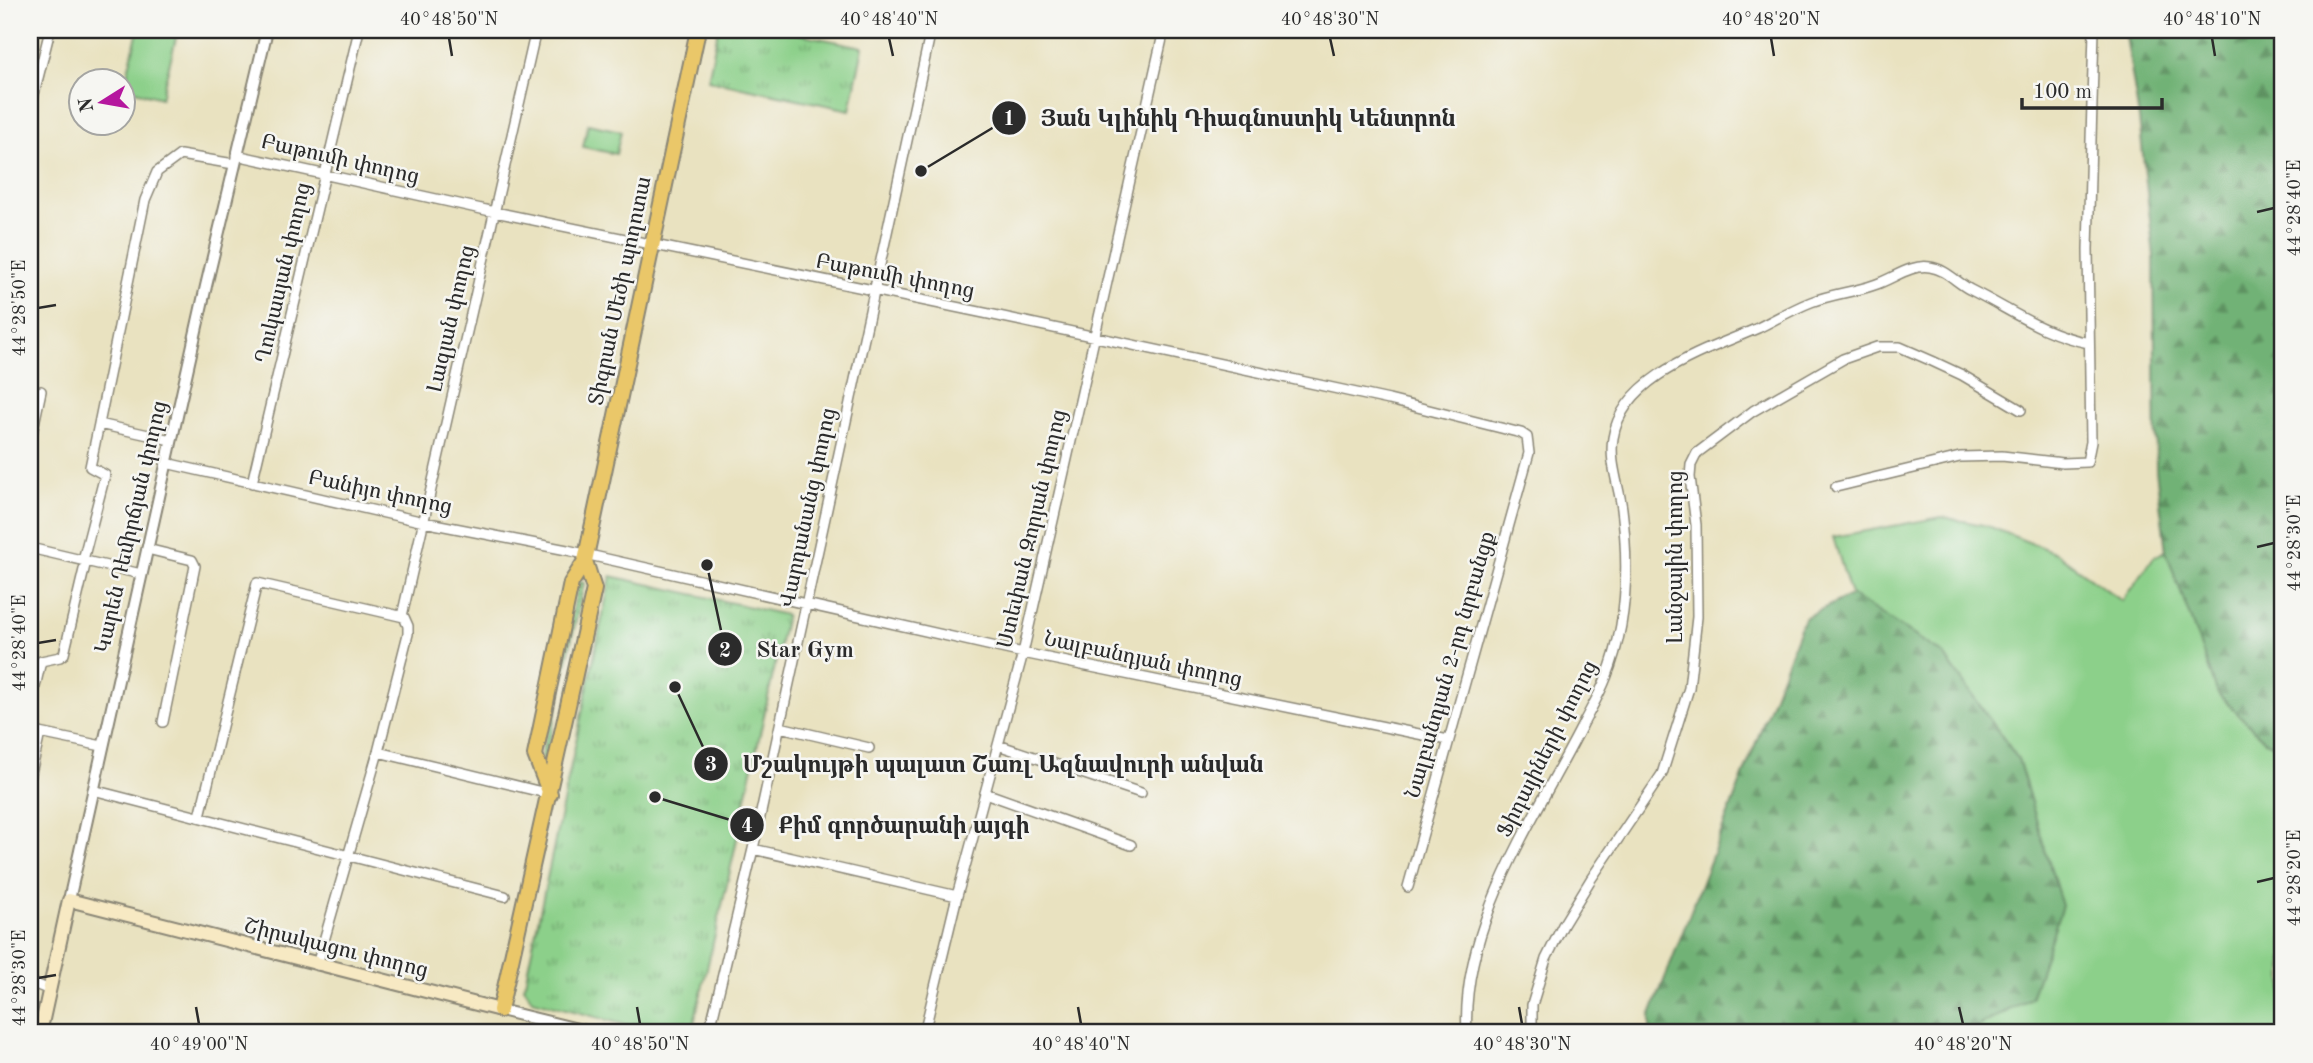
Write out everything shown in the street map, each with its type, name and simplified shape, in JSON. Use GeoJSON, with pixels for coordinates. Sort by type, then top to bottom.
{"type":"FeatureCollection","features":[{"type":"Feature","properties":{"kind":"main road","name":"Տիգրան Մեծի պողոտա"},"geometry":{"type":"LineString","coordinates":[[550,794],[535,755],[571,583],[586,558],[698,30]]}},
{"type":"Feature","properties":{"kind":"main road","name":"Տիգրան Մեծի պողոտա"},"geometry":{"type":"LineString","coordinates":[[500,1010],[594,589],[586,558]]}},
{"type":"Feature","properties":{"kind":"main road","name":"Շիրակացու փողոց"},"geometry":{"type":"LineString","coordinates":[[69,900],[500,1010]]}},
{"type":"Feature","properties":{"kind":"main road","name":"Կարեն Դեմիրճյան փողոց"},"geometry":{"type":"LineString","coordinates":[[40,1033],[69,900]]}},
{"type":"Feature","properties":{"kind":"street"},"geometry":{"type":"LineString","coordinates":[[30,110],[50,30]]}},
{"type":"Feature","properties":{"kind":"street","name":"Կարեն Դեմիրճյան փողոց"},"geometry":{"type":"LineString","coordinates":[[69,900],[171,440],[267,30]]}},
{"type":"Feature","properties":{"kind":"street","name":"Ղուկասյան փողոց"},"geometry":{"type":"LineString","coordinates":[[252,483],[359,30]]}},
{"type":"Feature","properties":{"kind":"street","name":"Լազյան փողոց"},"geometry":{"type":"LineString","coordinates":[[317,965],[378,752],[408,634],[407,623],[402,616],[536,30]]}},
{"type":"Feature","properties":{"kind":"street","name":"Վարդանանց փողոց"},"geometry":{"type":"LineString","coordinates":[[709,1033],[753,849],[931,30]]}},
{"type":"Feature","properties":{"kind":"street","name":"Ստեփան Զորյան փողոց"},"geometry":{"type":"LineString","coordinates":[[924,1033],[957,896],[1023,653],[1164,30]]}},
{"type":"Feature","properties":{"kind":"street"},"geometry":{"type":"LineString","coordinates":[[1836,487],[1960,457],[2002,456],[2087,463],[2091,442],[2088,249],[2094,30]]}},
{"type":"Feature","properties":{"kind":"street","name":"Բաթումի փողոց"},"geometry":{"type":"LineString","coordinates":[[84,561],[105,475],[90,467],[141,220],[157,172],[180,155],[235,160],[325,175],[1378,397],[1521,433],[1527,437],[1529,453]]}},
{"type":"Feature","properties":{"kind":"street","name":"Ֆիդայիների փողոց"},"geometry":{"type":"LineString","coordinates":[[1467,1033],[1468,988],[1487,919],[1513,858],[1606,678],[1622,628],[1626,588],[1625,530],[1614,466],[1613,439],[1619,417],[1634,395],[1681,362],[1810,303],[1873,286],[1919,267],[1944,271],[1969,289],[2050,333],[2089,343]]}},
{"type":"Feature","properties":{"kind":"street","name":"Լանջային փողոց"},"geometry":{"type":"LineString","coordinates":[[1532,1033],[1532,1005],[1546,960],[1563,925],[1591,879],[1662,774],[1689,688],[1697,617],[1696,525],[1690,477],[1691,465],[1698,453],[1753,411],[1843,359],[1877,347],[1900,347],[1962,375],[2021,410]]}},
{"type":"Feature","properties":{"kind":"street"},"geometry":{"type":"LineString","coordinates":[[30,443],[41,391]]}},
{"type":"Feature","properties":{"kind":"street"},"geometry":{"type":"LineString","coordinates":[[99,424],[171,440]]}},
{"type":"Feature","properties":{"kind":"street","name":"Նալբանդյան 2-րդ նրբանցք"},"geometry":{"type":"LineString","coordinates":[[1408,887],[1529,453]]}},
{"type":"Feature","properties":{"kind":"street","name":"Բանիյո փողոց"},"geometry":{"type":"LineString","coordinates":[[166,463],[586,558]]}},
{"type":"Feature","properties":{"kind":"street"},"geometry":{"type":"LineString","coordinates":[[30,548],[141,574]]}},
{"type":"Feature","properties":{"kind":"street"},"geometry":{"type":"LineString","coordinates":[[147,549],[192,560],[195,566],[163,722]]}},
{"type":"Feature","properties":{"kind":"street","name":"Նալբանդյան փողոց"},"geometry":{"type":"LineString","coordinates":[[586,558],[1023,653],[1448,740]]}},
{"type":"Feature","properties":{"kind":"street"},"geometry":{"type":"LineString","coordinates":[[30,709],[41,661],[64,654],[84,561]]}},
{"type":"Feature","properties":{"kind":"street"},"geometry":{"type":"LineString","coordinates":[[200,816],[257,583],[402,616]]}},
{"type":"Feature","properties":{"kind":"street"},"geometry":{"type":"LineString","coordinates":[[780,727],[869,748]]}},
{"type":"Feature","properties":{"kind":"street"},"geometry":{"type":"LineString","coordinates":[[30,730],[102,746]]}},
{"type":"Feature","properties":{"kind":"street"},"geometry":{"type":"LineString","coordinates":[[30,778],[40,733]]}},
{"type":"Feature","properties":{"kind":"street"},"geometry":{"type":"LineString","coordinates":[[998,745],[1141,793]]}},
{"type":"Feature","properties":{"kind":"street"},"geometry":{"type":"LineString","coordinates":[[378,752],[550,794]]}},
{"type":"Feature","properties":{"kind":"street"},"geometry":{"type":"LineString","coordinates":[[93,790],[505,896]]}},
{"type":"Feature","properties":{"kind":"street"},"geometry":{"type":"LineString","coordinates":[[985,793],[1131,845]]}},
{"type":"Feature","properties":{"kind":"street"},"geometry":{"type":"LineString","coordinates":[[753,849],[957,896]]}},
{"type":"Feature","properties":{"kind":"street"},"geometry":{"type":"LineString","coordinates":[[30,982],[50,990]]}},
{"type":"Feature","properties":{"kind":"street","name":"Շիրակացու փողոց"},"geometry":{"type":"LineString","coordinates":[[500,1010],[594,1033]]}},
{"type":"Feature","properties":{"kind":"green space"},"geometry":{"type":"Polygon","coordinates":[[[138,30],[178,30],[161,98],[136,91],[136,66],[129,66],[138,30]]]}},
{"type":"Feature","properties":{"kind":"green space"},"geometry":{"type":"Polygon","coordinates":[[[718,30],[780,30],[863,47],[850,110],[708,80],[718,30]]]}},
{"type":"Feature","properties":{"kind":"green space"},"geometry":{"type":"Polygon","coordinates":[[[2125,30],[2283,30],[2283,748],[2265,741],[2218,694],[2166,551],[2156,470],[2154,257],[2139,118],[2125,30]]]}},
{"type":"Feature","properties":{"kind":"green space"},"geometry":{"type":"Polygon","coordinates":[[[588,124],[621,131],[616,154],[583,147],[588,124]]]}},
{"type":"Feature","properties":{"kind":"green space"},"geometry":{"type":"Polygon","coordinates":[[[1942,517],[1988,526],[2056,553],[2122,601],[2154,557],[2166,551],[2218,694],[2265,741],[2283,748],[2283,1033],[1966,1033],[2031,998],[2061,905],[2018,759],[1943,654],[1851,595],[1833,537],[1942,517]]]}},
{"type":"Feature","properties":{"kind":"green space"},"geometry":{"type":"Polygon","coordinates":[[[611,576],[786,615],[693,1027],[682,1033],[656,1033],[532,1000],[524,987],[611,576]]]}},
{"type":"Feature","properties":{"kind":"green space"},"geometry":{"type":"Polygon","coordinates":[[[579,581],[584,583],[546,758],[543,759],[541,757],[579,581]]]}},
{"type":"Feature","properties":{"kind":"green space"},"geometry":{"type":"Polygon","coordinates":[[[1851,595],[1943,654],[2018,759],[2062,906],[2031,998],[1966,1033],[1650,1033],[1650,1017],[1804,618],[1851,595]]]}},
{"type":"Feature","properties":{"kind":"place","name":"Յան Կլինիկ Դիագնոստիկ Կենտրոն"},"geometry":{"type":"Point","coordinates":[921,171]}},
{"type":"Feature","properties":{"kind":"place","name":"Star Gym"},"geometry":{"type":"Point","coordinates":[707,565]}},
{"type":"Feature","properties":{"kind":"place","name":"Մշակույթի պալատ Շառլ Ազնավուրի անվան"},"geometry":{"type":"Point","coordinates":[675,687]}},
{"type":"Feature","properties":{"kind":"place","name":"Քիմ գործարանի այգի"},"geometry":{"type":"Point","coordinates":[655,797]}}]}
